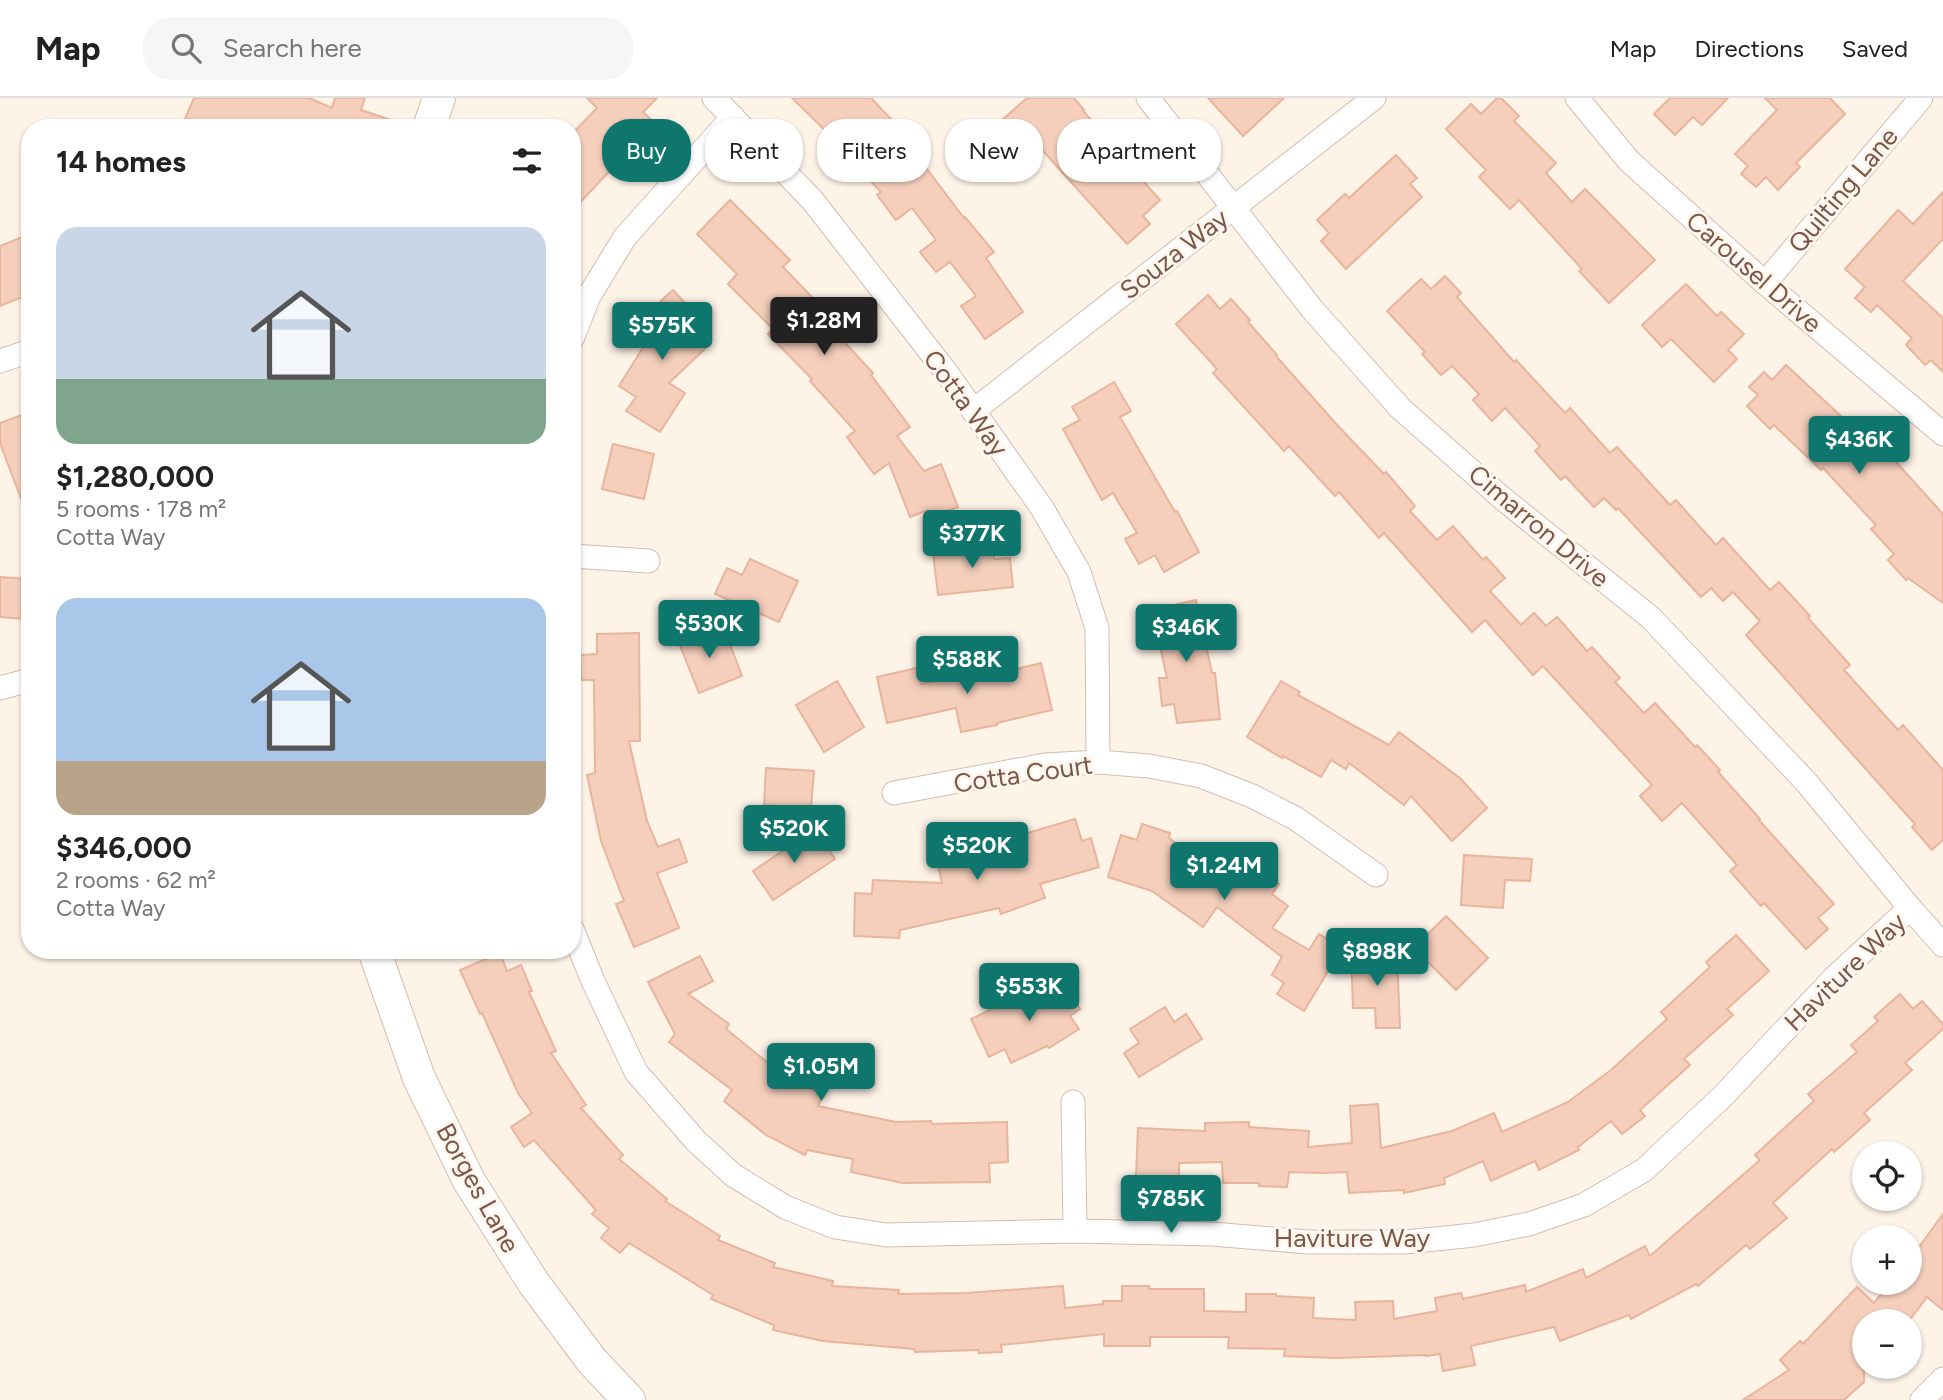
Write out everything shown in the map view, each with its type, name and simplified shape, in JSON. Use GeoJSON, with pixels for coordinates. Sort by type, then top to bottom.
{"type":"FeatureCollection","features":[{"type":"Feature","properties":{"kind":"street"},"geometry":{"type":"LineString","coordinates":[[432,119],[439,98]]}},
{"type":"Feature","properties":{"kind":"street","name":"Cotta Way"},"geometry":{"type":"LineString","coordinates":[[714,98],[813,201],[946,372],[1042,508],[1079,572],[1097,628],[1098,762]]}},
{"type":"Feature","properties":{"kind":"street","name":"Cimarron Drive"},"geometry":{"type":"LineString","coordinates":[[1148,98],[1312,309],[1400,408],[1502,498],[1651,618],[1807,783],[1943,944]]}},
{"type":"Feature","properties":{"kind":"street","name":"Souza Way"},"geometry":{"type":"LineString","coordinates":[[973,411],[1374,98]]}},
{"type":"Feature","properties":{"kind":"street","name":"Carousel Drive"},"geometry":{"type":"LineString","coordinates":[[1577,98],[1629,160],[1765,283],[1943,434]]}},
{"type":"Feature","properties":{"kind":"street","name":"Quilting Lane"},"geometry":{"type":"LineString","coordinates":[[1765,283],[1921,98]]}},
{"type":"Feature","properties":{"kind":"street"},"geometry":{"type":"LineString","coordinates":[[581,316],[589,296],[625,237],[733,117]]}},
{"type":"Feature","properties":{"kind":"street"},"geometry":{"type":"LineString","coordinates":[[0,361],[21,354]]}},
{"type":"Feature","properties":{"kind":"street"},"geometry":{"type":"LineString","coordinates":[[581,557],[648,561]]}},
{"type":"Feature","properties":{"kind":"street"},"geometry":{"type":"LineString","coordinates":[[0,688],[21,682]]}},
{"type":"Feature","properties":{"kind":"street","name":"Cotta Court"},"geometry":{"type":"LineString","coordinates":[[894,793],[1045,765],[1098,762],[1149,766],[1201,776],[1252,796],[1295,818],[1376,875]]}},
{"type":"Feature","properties":{"kind":"street","name":"Haviture Way"},"geometry":{"type":"LineString","coordinates":[[581,951],[636,1072],[696,1141],[733,1175],[785,1207],[835,1227],[886,1235],[1075,1231],[1212,1234],[1308,1242],[1406,1242],[1474,1235],[1528,1224],[1584,1205],[1644,1170],[1723,1096],[1834,978],[1910,908]]}},
{"type":"Feature","properties":{"kind":"street","name":"Borges Lane"},"geometry":{"type":"LineString","coordinates":[[377,959],[419,1078],[469,1181],[533,1282],[592,1361],[629,1400]]}},
{"type":"Feature","properties":{"kind":"street"},"geometry":{"type":"LineString","coordinates":[[1073,1102],[1075,1231]]}},
{"type":"Feature","properties":{"kind":"street"},"geometry":{"type":"LineString","coordinates":[[1922,1400],[1943,1379]]}},
{"type":"Feature","properties":{"kind":"building"},"geometry":{"type":"Polygon","coordinates":[[[194,98],[309,98],[332,108],[335,98],[365,98],[361,110],[388,119],[185,119],[194,98]]]}},
{"type":"Feature","properties":{"kind":"building"},"geometry":{"type":"Polygon","coordinates":[[[587,98],[657,98],[643,112],[651,119],[602,119],[602,179],[581,201],[581,125],[597,108],[587,98]]]}},
{"type":"Feature","properties":{"kind":"building"},"geometry":{"type":"Polygon","coordinates":[[[792,98],[871,98],[891,119],[817,119],[817,122],[792,98]]]}},
{"type":"Feature","properties":{"kind":"building"},"geometry":{"type":"Polygon","coordinates":[[[1027,98],[1074,98],[1090,119],[1057,119],[1057,166],[1043,151],[1043,119],[1003,119],[1027,98]]]}},
{"type":"Feature","properties":{"kind":"building"},"geometry":{"type":"Polygon","coordinates":[[[1208,98],[1284,98],[1243,136],[1208,98]]]}},
{"type":"Feature","properties":{"kind":"building"},"geometry":{"type":"Polygon","coordinates":[[[1497,98],[1501,98],[1519,116],[1514,121],[1556,163],[1546,173],[1572,202],[1585,189],[1655,260],[1609,303],[1519,200],[1510,209],[1479,177],[1486,170],[1446,129],[1471,104],[1481,114],[1497,98]]]}},
{"type":"Feature","properties":{"kind":"building"},"geometry":{"type":"Polygon","coordinates":[[[1670,98],[1728,98],[1702,125],[1693,117],[1675,135],[1654,114],[1670,98]]]}},
{"type":"Feature","properties":{"kind":"building"},"geometry":{"type":"Polygon","coordinates":[[[1765,98],[1830,98],[1845,114],[1796,163],[1800,167],[1778,190],[1766,177],[1756,187],[1741,174],[1748,166],[1735,154],[1777,110],[1765,98]]]}},
{"type":"Feature","properties":{"kind":"building"},"geometry":{"type":"Polygon","coordinates":[[[1396,155],[1417,178],[1410,184],[1422,197],[1346,269],[1321,241],[1329,233],[1317,220],[1345,194],[1349,198],[1396,155]]]}},
{"type":"Feature","properties":{"kind":"building"},"geometry":{"type":"Polygon","coordinates":[[[931,174],[994,252],[986,258],[1023,312],[985,339],[961,306],[976,296],[950,262],[936,272],[920,252],[936,240],[912,208],[896,220],[877,195],[881,192],[872,182],[931,182],[931,174]]]}},
{"type":"Feature","properties":{"kind":"building"},"geometry":{"type":"Polygon","coordinates":[[[1071,182],[1144,182],[1160,200],[1143,216],[1150,224],[1127,244],[1071,182]]]}},
{"type":"Feature","properties":{"kind":"building"},"geometry":{"type":"Polygon","coordinates":[[[1943,192],[1943,239],[1903,281],[1943,318],[1943,372],[1931,360],[1925,365],[1906,345],[1912,338],[1877,305],[1871,312],[1855,298],[1865,287],[1845,269],[1898,210],[1913,224],[1943,192]]]}},
{"type":"Feature","properties":{"kind":"building"},"geometry":{"type":"Polygon","coordinates":[[[730,200],[790,260],[783,267],[829,315],[824,320],[873,373],[871,375],[910,427],[897,436],[924,471],[941,464],[958,507],[929,518],[928,510],[910,517],[889,463],[874,474],[847,437],[855,431],[810,381],[812,379],[768,334],[773,329],[728,284],[737,274],[697,234],[730,200]]]}},
{"type":"Feature","properties":{"kind":"building"},"geometry":{"type":"Polygon","coordinates":[[[21,238],[21,298],[0,306],[0,246],[21,238]]]}},
{"type":"Feature","properties":{"kind":"building"},"geometry":{"type":"Polygon","coordinates":[[[1445,276],[1461,293],[1457,297],[1514,362],[1516,360],[1565,413],[1570,408],[1610,453],[1617,447],[1670,505],[1676,500],[1716,545],[1723,538],[1770,590],[1779,582],[1850,665],[1844,670],[1898,730],[1903,725],[1943,770],[1943,840],[1932,850],[1912,827],[1915,824],[1746,635],[1760,621],[1733,592],[1723,601],[1711,588],[1701,597],[1618,508],[1616,510],[1604,498],[1594,507],[1565,476],[1561,480],[1535,451],[1540,446],[1505,408],[1492,421],[1473,400],[1479,394],[1452,366],[1441,375],[1422,354],[1425,352],[1387,311],[1421,279],[1431,289],[1445,276]]]}},
{"type":"Feature","properties":{"kind":"building"},"geometry":{"type":"Polygon","coordinates":[[[1686,284],[1717,316],[1721,312],[1744,334],[1728,350],[1737,359],[1714,382],[1671,339],[1662,347],[1642,325],[1686,284]]]}},
{"type":"Feature","properties":{"kind":"building"},"geometry":{"type":"Polygon","coordinates":[[[673,290],[695,314],[686,321],[709,345],[669,383],[685,393],[660,432],[626,411],[636,397],[619,386],[652,333],[640,320],[673,290]]]}},
{"type":"Feature","properties":{"kind":"building"},"geometry":{"type":"Polygon","coordinates":[[[1208,295],[1220,309],[1231,299],[1276,356],[1338,426],[1384,474],[1386,472],[1415,506],[1410,511],[1437,540],[1453,526],[1483,560],[1486,557],[1505,578],[1490,591],[1521,625],[1534,613],[1546,626],[1557,617],[1587,651],[1592,647],[1620,678],[1615,682],[1644,713],[1655,703],[1695,747],[1697,745],[1834,904],[1818,918],[1828,929],[1806,949],[1764,903],[1761,906],[1730,871],[1737,865],[1682,803],[1662,821],[1640,796],[1652,785],[1543,666],[1533,675],[1485,620],[1472,632],[1384,533],[1379,538],[1339,492],[1335,496],[1289,446],[1284,451],[1213,373],[1217,369],[1176,324],[1208,295]]]}},
{"type":"Feature","properties":{"kind":"building"},"geometry":{"type":"Polygon","coordinates":[[[1786,365],[1858,432],[1882,459],[1888,453],[1943,514],[1943,603],[1908,578],[1906,580],[1888,560],[1894,554],[1871,529],[1876,525],[1823,468],[1821,470],[1774,425],[1770,429],[1747,406],[1758,395],[1749,387],[1764,372],[1772,380],[1786,365]]]}},
{"type":"Feature","properties":{"kind":"building"},"geometry":{"type":"Polygon","coordinates":[[[1114,382],[1131,411],[1120,417],[1199,552],[1164,572],[1155,555],[1139,564],[1125,539],[1137,533],[1113,493],[1102,500],[1063,429],[1080,420],[1072,407],[1114,382]]]}},
{"type":"Feature","properties":{"kind":"building"},"geometry":{"type":"Polygon","coordinates":[[[21,415],[21,498],[0,443],[0,423],[21,415]]]}},
{"type":"Feature","properties":{"kind":"building"},"geometry":{"type":"Polygon","coordinates":[[[613,444],[654,454],[644,499],[602,489],[613,444]]]}},
{"type":"Feature","properties":{"kind":"building"},"geometry":{"type":"Polygon","coordinates":[[[992,541],[994,559],[1010,558],[1013,587],[938,595],[933,553],[970,549],[969,543],[992,541]]]}},
{"type":"Feature","properties":{"kind":"building"},"geometry":{"type":"Polygon","coordinates":[[[750,559],[798,581],[779,622],[715,594],[727,568],[742,575],[750,559]]]}},
{"type":"Feature","properties":{"kind":"building"},"geometry":{"type":"Polygon","coordinates":[[[0,577],[21,579],[21,619],[0,617],[0,577]]]}},
{"type":"Feature","properties":{"kind":"building"},"geometry":{"type":"Polygon","coordinates":[[[1196,600],[1212,673],[1215,673],[1220,719],[1177,723],[1174,704],[1162,706],[1159,678],[1167,678],[1152,610],[1196,600]]]}},
{"type":"Feature","properties":{"kind":"building"},"geometry":{"type":"Polygon","coordinates":[[[704,628],[711,646],[728,639],[742,676],[699,693],[677,638],[704,628]]]}},
{"type":"Feature","properties":{"kind":"building"},"geometry":{"type":"Polygon","coordinates":[[[639,633],[640,741],[629,741],[647,821],[658,847],[679,839],[687,862],[657,873],[679,928],[634,947],[616,904],[624,901],[601,841],[587,775],[595,773],[594,680],[581,680],[581,655],[597,654],[597,634],[639,633]]]}},
{"type":"Feature","properties":{"kind":"building"},"geometry":{"type":"Polygon","coordinates":[[[1041,663],[1052,710],[961,732],[956,708],[887,723],[877,677],[917,668],[921,684],[987,671],[988,676],[1041,663]]]}},
{"type":"Feature","properties":{"kind":"building"},"geometry":{"type":"Polygon","coordinates":[[[837,681],[864,727],[824,752],[796,705],[837,681]]]}},
{"type":"Feature","properties":{"kind":"building"},"geometry":{"type":"Polygon","coordinates":[[[1281,681],[1300,692],[1298,695],[1389,745],[1399,732],[1461,779],[1487,808],[1452,841],[1411,796],[1404,805],[1349,763],[1346,769],[1331,760],[1321,777],[1247,737],[1281,681]]]}},
{"type":"Feature","properties":{"kind":"building"},"geometry":{"type":"Polygon","coordinates":[[[766,768],[814,771],[811,808],[764,805],[766,768]]]}},
{"type":"Feature","properties":{"kind":"building"},"geometry":{"type":"Polygon","coordinates":[[[1075,819],[1082,841],[1091,838],[1099,867],[1040,884],[1045,898],[1001,914],[999,908],[900,930],[899,938],[854,936],[855,893],[872,894],[873,880],[942,883],[937,861],[1000,847],[996,838],[1019,830],[1021,835],[1075,819]]]}},
{"type":"Feature","properties":{"kind":"building"},"geometry":{"type":"Polygon","coordinates":[[[1142,824],[1170,833],[1169,838],[1203,863],[1216,845],[1255,873],[1259,868],[1279,884],[1272,894],[1288,906],[1272,928],[1309,950],[1319,934],[1342,948],[1304,1011],[1277,994],[1284,983],[1272,975],[1282,957],[1217,907],[1203,927],[1152,891],[1108,877],[1121,835],[1137,840],[1142,824]]]}},
{"type":"Feature","properties":{"kind":"building"},"geometry":{"type":"Polygon","coordinates":[[[815,829],[835,859],[773,900],[753,871],[815,829]]]}},
{"type":"Feature","properties":{"kind":"building"},"geometry":{"type":"Polygon","coordinates":[[[1464,855],[1532,859],[1530,881],[1505,880],[1503,908],[1461,905],[1464,855]]]}},
{"type":"Feature","properties":{"kind":"building"},"geometry":{"type":"Polygon","coordinates":[[[1446,916],[1488,958],[1456,990],[1414,948],[1446,916]]]}},
{"type":"Feature","properties":{"kind":"building"},"geometry":{"type":"Polygon","coordinates":[[[1736,935],[1769,971],[1727,1009],[1733,1015],[1684,1059],[1690,1065],[1640,1110],[1645,1116],[1622,1134],[1611,1121],[1578,1147],[1579,1150],[1539,1170],[1535,1161],[1491,1181],[1483,1161],[1444,1178],[1445,1184],[1404,1193],[1404,1190],[1349,1193],[1347,1172],[1289,1172],[1287,1187],[1259,1186],[1259,1183],[1223,1183],[1222,1162],[1179,1163],[1179,1179],[1136,1177],[1138,1128],[1205,1131],[1205,1123],[1249,1122],[1249,1127],[1309,1131],[1308,1147],[1352,1143],[1350,1106],[1378,1104],[1381,1148],[1452,1131],[1494,1113],[1502,1132],[1568,1102],[1611,1070],[1667,1019],[1661,1012],[1710,967],[1706,962],[1736,935]]]}},
{"type":"Feature","properties":{"kind":"building"},"geometry":{"type":"Polygon","coordinates":[[[1397,954],[1400,1028],[1376,1028],[1375,1008],[1353,1008],[1351,956],[1397,954]]]}},
{"type":"Feature","properties":{"kind":"building"},"geometry":{"type":"Polygon","coordinates":[[[700,956],[713,981],[688,994],[729,1024],[726,1029],[783,1075],[824,1095],[818,1106],[896,1122],[1007,1122],[1008,1162],[989,1163],[990,1182],[903,1183],[851,1172],[853,1159],[807,1150],[805,1155],[766,1135],[724,1101],[732,1090],[669,1042],[675,1034],[648,982],[700,956]]]}},
{"type":"Feature","properties":{"kind":"building"},"geometry":{"type":"Polygon","coordinates":[[[486,959],[502,959],[507,971],[521,965],[532,991],[529,992],[556,1051],[551,1053],[586,1105],[581,1108],[623,1155],[619,1159],[667,1199],[665,1201],[720,1236],[718,1240],[775,1263],[773,1267],[833,1281],[832,1286],[899,1290],[898,1294],[966,1293],[1063,1286],[1065,1308],[1103,1304],[1103,1301],[1122,1301],[1122,1286],[1204,1289],[1204,1311],[1246,1312],[1246,1294],[1276,1294],[1314,1298],[1313,1318],[1356,1320],[1355,1302],[1393,1301],[1394,1319],[1437,1311],[1435,1298],[1461,1293],[1463,1299],[1525,1285],[1526,1292],[1583,1269],[1586,1278],[1645,1246],[1650,1256],[1760,1160],[1755,1155],[1814,1101],[1808,1094],[1857,1052],[1851,1045],[1878,1021],[1874,1017],[1900,994],[1913,1009],[1922,1001],[1943,1024],[1943,1029],[1905,1063],[1912,1070],[1864,1113],[1870,1120],[1834,1152],[1832,1149],[1773,1203],[1787,1218],[1750,1249],[1746,1245],[1698,1286],[1696,1284],[1631,1319],[1629,1315],[1560,1341],[1554,1327],[1471,1346],[1475,1365],[1443,1371],[1440,1354],[1336,1358],[1284,1356],[1285,1349],[1228,1348],[1229,1337],[1150,1337],[1150,1346],[1104,1346],[1104,1334],[1001,1345],[1002,1352],[915,1352],[914,1349],[823,1341],[773,1330],[774,1325],[711,1299],[713,1295],[629,1243],[620,1253],[601,1238],[609,1228],[592,1214],[596,1210],[534,1140],[524,1147],[511,1127],[532,1113],[518,1093],[460,970],[486,959]]]}},
{"type":"Feature","properties":{"kind":"building"},"geometry":{"type":"Polygon","coordinates":[[[1059,977],[1080,1009],[1070,1016],[1079,1029],[1049,1048],[1047,1046],[1011,1063],[1005,1049],[989,1057],[971,1019],[1013,999],[1016,1005],[1059,977]]]}},
{"type":"Feature","properties":{"kind":"building"},"geometry":{"type":"Polygon","coordinates":[[[1165,1007],[1174,1022],[1186,1014],[1202,1039],[1139,1077],[1124,1053],[1139,1043],[1130,1029],[1165,1007]]]}},
{"type":"Feature","properties":{"kind":"building"},"geometry":{"type":"Polygon","coordinates":[[[1943,1214],[1943,1310],[1927,1297],[1918,1309],[1852,1309],[1852,1379],[1864,1379],[1864,1382],[1844,1400],[1743,1400],[1789,1370],[1780,1360],[1800,1341],[1803,1344],[1852,1292],[1852,1295],[1866,1295],[1874,1303],[1880,1295],[1922,1295],[1922,1243],[1943,1214]]]}}]}
